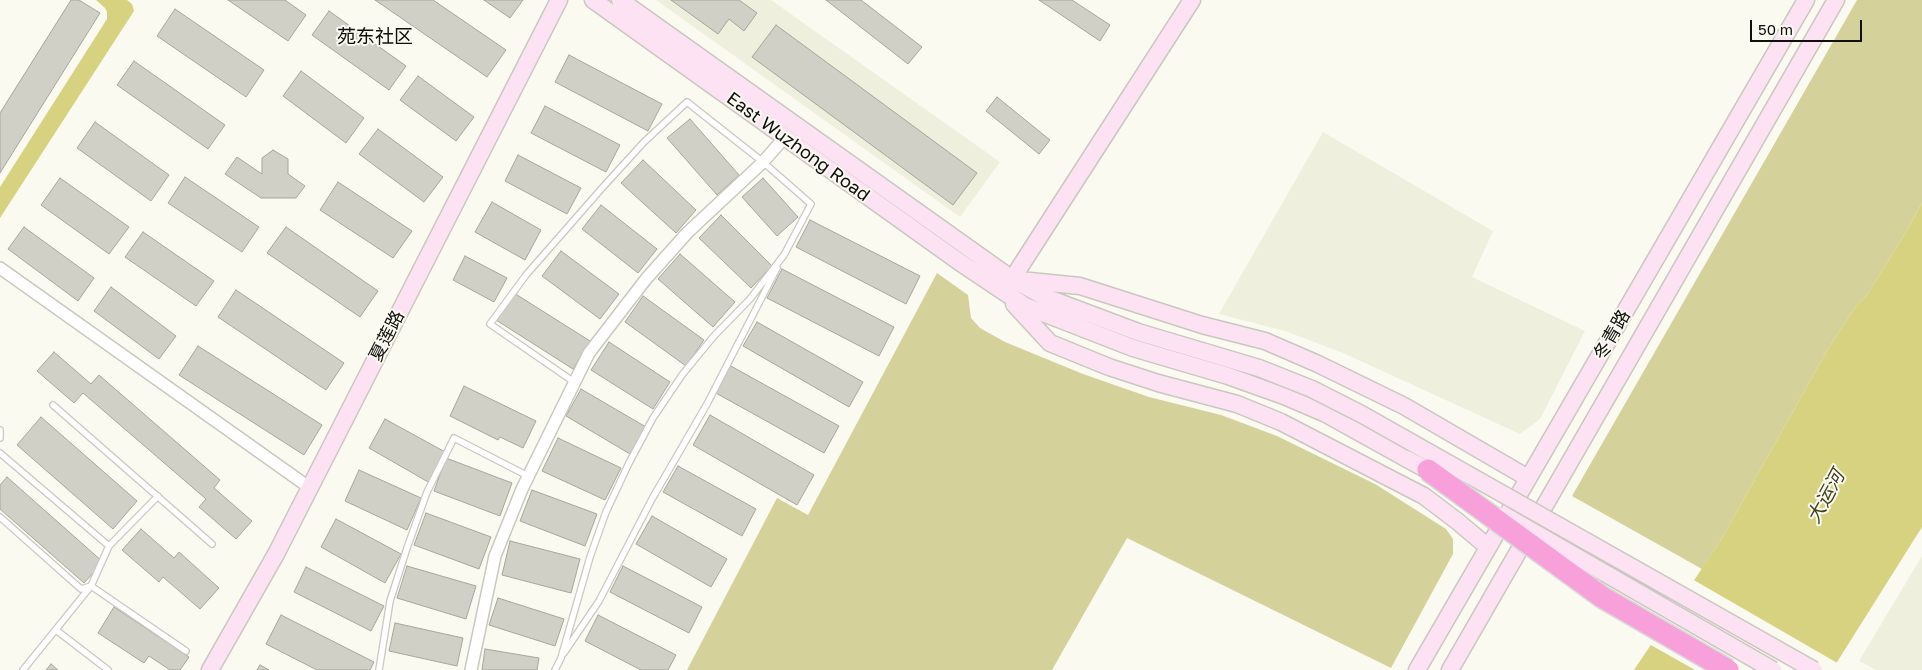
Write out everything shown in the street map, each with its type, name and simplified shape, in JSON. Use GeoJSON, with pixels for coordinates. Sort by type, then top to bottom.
{"type":"FeatureCollection","features":[{"type":"Feature","properties":{"kind":"highway"},"geometry":{"type":"LineString","coordinates":[[1428,470],[1602,597],[1728,670]]}},
{"type":"Feature","properties":{"kind":"main road","name":"夏莲路"},"geometry":{"type":"LineString","coordinates":[[210,670],[239,622],[310,488],[559,0]]}},
{"type":"Feature","properties":{"kind":"main road","name":"East Wuzhong Road"},"geometry":{"type":"LineString","coordinates":[[592,0],[784,137],[1008,286]]}},
{"type":"Feature","properties":{"kind":"main road","name":"East Wuzhong Road"},"geometry":{"type":"LineString","coordinates":[[620,0],[1008,286]]}},
{"type":"Feature","properties":{"kind":"main road"},"geometry":{"type":"LineString","coordinates":[[1008,286],[1192,0]]}},
{"type":"Feature","properties":{"kind":"main road","name":"冬青路"},"geometry":{"type":"LineString","coordinates":[[1417,670],[1806,0]]}},
{"type":"Feature","properties":{"kind":"main road","name":"冬青路"},"geometry":{"type":"LineString","coordinates":[[1450,670],[1836,0]]}},
{"type":"Feature","properties":{"kind":"main road"},"geometry":{"type":"LineString","coordinates":[[1008,286],[1045,297],[1138,332],[1259,368],[1312,389],[1363,415],[1814,670]]}},
{"type":"Feature","properties":{"kind":"main road"},"geometry":{"type":"LineString","coordinates":[[1008,286],[1037,311],[1132,348],[1253,384],[1326,414],[1428,470],[1773,670]]}},
{"type":"Feature","properties":{"kind":"main road"},"geometry":{"type":"LineString","coordinates":[[1008,286],[1080,286],[1202,325],[1265,341],[1318,364],[1404,406],[1528,478]]}},
{"type":"Feature","properties":{"kind":"main road"},"geometry":{"type":"LineString","coordinates":[[1008,286],[1050,343],[1109,367],[1158,383],[1237,404],[1281,422],[1424,496],[1488,547]]}},
{"type":"Feature","properties":{"kind":"street"},"geometry":{"type":"LineString","coordinates":[[471,670],[495,556],[528,476],[589,354],[638,287],[687,233],[763,162],[784,137]]}},
{"type":"Feature","properties":{"kind":"street"},"geometry":{"type":"LineString","coordinates":[[0,268],[310,488]]}},
{"type":"Feature","properties":{"kind":"lane"},"geometry":{"type":"LineString","coordinates":[[555,670],[599,601],[652,500],[707,404],[811,204],[763,162],[687,102],[644,142],[526,275],[490,324],[574,382]]}},
{"type":"Feature","properties":{"kind":"lane"},"geometry":{"type":"LineString","coordinates":[[561,658],[590,557],[606,512],[653,418],[682,375],[714,336],[750,299],[784,255]]}},
{"type":"Feature","properties":{"kind":"lane"},"geometry":{"type":"LineString","coordinates":[[53,405],[212,544]]}},
{"type":"Feature","properties":{"kind":"lane"},"geometry":{"type":"LineString","coordinates":[[0,430],[0,438]]}},
{"type":"Feature","properties":{"kind":"lane"},"geometry":{"type":"LineString","coordinates":[[379,670],[390,601],[404,556],[427,492],[454,438],[528,476]]}},
{"type":"Feature","properties":{"kind":"lane"},"geometry":{"type":"LineString","coordinates":[[0,453],[109,546]]}},
{"type":"Feature","properties":{"kind":"lane"},"geometry":{"type":"LineString","coordinates":[[23,670],[91,586],[109,546],[158,496]]}},
{"type":"Feature","properties":{"kind":"lane"},"geometry":{"type":"LineString","coordinates":[[0,517],[81,589],[91,586]]}},
{"type":"Feature","properties":{"kind":"lane"},"geometry":{"type":"LineString","coordinates":[[91,586],[186,651]]}},
{"type":"Feature","properties":{"kind":"lane"},"geometry":{"type":"LineString","coordinates":[[56,630],[108,670]]}},
{"type":"Feature","properties":{"kind":"shaded area"},"geometry":{"type":"Polygon","coordinates":[[[656,0],[771,0],[1000,162],[960,217],[656,0]]]}},
{"type":"Feature","properties":{"kind":"shaded area"},"geometry":{"type":"Polygon","coordinates":[[[1857,0],[1922,0],[1922,203],[1867,295],[1854,309],[1828,349],[1721,540],[1702,569],[1572,496],[1857,0]]]}},
{"type":"Feature","properties":{"kind":"shaded area"},"geometry":{"type":"Polygon","coordinates":[[[1323,132],[1493,231],[1472,277],[1585,331],[1540,419],[1520,434],[1343,353],[1285,331],[1219,314],[1323,132]]]}},
{"type":"Feature","properties":{"kind":"shaded area"},"geometry":{"type":"Polygon","coordinates":[[[937,273],[968,295],[971,318],[980,328],[1005,342],[1083,374],[1149,397],[1221,415],[1277,436],[1375,484],[1446,529],[1453,539],[1453,554],[1391,668],[1127,538],[1052,670],[687,670],[777,498],[808,515],[937,273]]]}},
{"type":"Feature","properties":{"kind":"shaded area"},"geometry":{"type":"Polygon","coordinates":[[[1922,556],[1922,670],[1876,670],[1859,661],[1922,556]]]}},
{"type":"Feature","properties":{"kind":"water"},"geometry":{"type":"Polygon","coordinates":[[[96,0],[127,0],[132,4],[134,11],[0,218],[0,187],[107,19],[105,8],[96,0]]]}},
{"type":"Feature","properties":{"kind":"water","name":"大运河"},"geometry":{"type":"Polygon","coordinates":[[[1922,203],[1922,527],[1832,670],[1634,670],[1721,540],[1828,349],[1854,309],[1867,295],[1922,203]]]}},
{"type":"Feature","properties":{"kind":"pier"},"geometry":{"type":"Polygon","coordinates":[[[1692,579],[1839,664],[1835,670],[1695,670],[1649,644],[1692,579]]]}},
{"type":"Feature","properties":{"kind":"building"},"geometry":{"type":"Polygon","coordinates":[[[71,0],[79,0],[100,13],[0,173],[0,113],[71,0]]]}},
{"type":"Feature","properties":{"kind":"building"},"geometry":{"type":"Polygon","coordinates":[[[228,0],[285,0],[306,15],[288,41],[228,0]]]}},
{"type":"Feature","properties":{"kind":"building"},"geometry":{"type":"Polygon","coordinates":[[[375,0],[433,0],[506,50],[487,77],[375,0]]]}},
{"type":"Feature","properties":{"kind":"building"},"geometry":{"type":"Polygon","coordinates":[[[484,0],[523,0],[510,18],[484,0]]]}},
{"type":"Feature","properties":{"kind":"building"},"geometry":{"type":"Polygon","coordinates":[[[671,0],[739,0],[757,13],[744,31],[729,19],[718,34],[671,0]]]}},
{"type":"Feature","properties":{"kind":"building"},"geometry":{"type":"Polygon","coordinates":[[[826,0],[861,0],[922,47],[908,64],[826,0]]]}},
{"type":"Feature","properties":{"kind":"building"},"geometry":{"type":"Polygon","coordinates":[[[1039,0],[1072,0],[1110,25],[1100,41],[1039,0]]]}},
{"type":"Feature","properties":{"kind":"building"},"geometry":{"type":"Polygon","coordinates":[[[175,9],[264,70],[246,97],[157,36],[175,9]]]}},
{"type":"Feature","properties":{"kind":"building"},"geometry":{"type":"Polygon","coordinates":[[[329,11],[406,66],[389,90],[312,35],[329,11]]]}},
{"type":"Feature","properties":{"kind":"building"},"geometry":{"type":"Polygon","coordinates":[[[776,25],[977,173],[953,205],[752,57],[776,25]]]}},
{"type":"Feature","properties":{"kind":"building"},"geometry":{"type":"Polygon","coordinates":[[[569,55],[662,104],[648,131],[555,82],[569,55]]]}},
{"type":"Feature","properties":{"kind":"building"},"geometry":{"type":"Polygon","coordinates":[[[134,61],[225,125],[208,149],[117,85],[134,61]]]}},
{"type":"Feature","properties":{"kind":"building"},"geometry":{"type":"Polygon","coordinates":[[[301,71],[364,118],[346,143],[283,96],[301,71]]]}},
{"type":"Feature","properties":{"kind":"building"},"geometry":{"type":"Polygon","coordinates":[[[418,76],[474,117],[456,141],[400,100],[418,76]]]}},
{"type":"Feature","properties":{"kind":"building"},"geometry":{"type":"Polygon","coordinates":[[[997,97],[1050,140],[1039,154],[986,111],[997,97]]]}},
{"type":"Feature","properties":{"kind":"building"},"geometry":{"type":"Polygon","coordinates":[[[545,106],[620,145],[606,172],[531,133],[545,106]]]}},
{"type":"Feature","properties":{"kind":"building"},"geometry":{"type":"Polygon","coordinates":[[[690,119],[739,175],[717,195],[667,138],[690,119]]]}},
{"type":"Feature","properties":{"kind":"building"},"geometry":{"type":"Polygon","coordinates":[[[95,122],[169,175],[151,201],[77,148],[95,122]]]}},
{"type":"Feature","properties":{"kind":"building"},"geometry":{"type":"Polygon","coordinates":[[[378,129],[443,177],[424,202],[359,154],[378,129]]]}},
{"type":"Feature","properties":{"kind":"building"},"geometry":{"type":"Polygon","coordinates":[[[273,150],[288,159],[288,174],[305,186],[296,198],[261,198],[225,174],[237,157],[262,174],[262,158],[273,150]]]}},
{"type":"Feature","properties":{"kind":"building"},"geometry":{"type":"Polygon","coordinates":[[[518,155],[581,188],[567,214],[505,181],[518,155]]]}},
{"type":"Feature","properties":{"kind":"building"},"geometry":{"type":"Polygon","coordinates":[[[643,160],[696,210],[676,233],[621,183],[643,160]]]}},
{"type":"Feature","properties":{"kind":"building"},"geometry":{"type":"Polygon","coordinates":[[[185,177],[259,227],[242,252],[168,203],[185,177]]]}},
{"type":"Feature","properties":{"kind":"building"},"geometry":{"type":"Polygon","coordinates":[[[60,178],[129,227],[109,254],[41,205],[60,178]]]}},
{"type":"Feature","properties":{"kind":"building"},"geometry":{"type":"Polygon","coordinates":[[[763,178],[798,217],[777,236],[742,197],[763,178]]]}},
{"type":"Feature","properties":{"kind":"building"},"geometry":{"type":"Polygon","coordinates":[[[338,182],[412,231],[393,258],[320,210],[338,182]]]}},
{"type":"Feature","properties":{"kind":"building"},"geometry":{"type":"Polygon","coordinates":[[[492,202],[541,230],[525,260],[475,232],[492,202]]]}},
{"type":"Feature","properties":{"kind":"building"},"geometry":{"type":"Polygon","coordinates":[[[601,205],[657,249],[638,273],[582,229],[601,205]]]}},
{"type":"Feature","properties":{"kind":"building"},"geometry":{"type":"Polygon","coordinates":[[[721,215],[772,266],[751,288],[699,238],[721,215]]]}},
{"type":"Feature","properties":{"kind":"building"},"geometry":{"type":"Polygon","coordinates":[[[810,220],[920,276],[906,304],[796,247],[810,220]]]}},
{"type":"Feature","properties":{"kind":"building"},"geometry":{"type":"Polygon","coordinates":[[[24,227],[94,278],[78,301],[8,249],[24,227]]]}},
{"type":"Feature","properties":{"kind":"building"},"geometry":{"type":"Polygon","coordinates":[[[286,227],[378,291],[360,317],[267,253],[286,227]]]}},
{"type":"Feature","properties":{"kind":"building"},"geometry":{"type":"Polygon","coordinates":[[[143,232],[214,281],[196,306],[125,257],[143,232]]]}},
{"type":"Feature","properties":{"kind":"building"},"geometry":{"type":"Polygon","coordinates":[[[561,251],[619,294],[600,319],[542,276],[561,251]]]}},
{"type":"Feature","properties":{"kind":"building"},"geometry":{"type":"Polygon","coordinates":[[[680,254],[735,302],[713,327],[658,279],[680,254]]]}},
{"type":"Feature","properties":{"kind":"building"},"geometry":{"type":"Polygon","coordinates":[[[465,256],[507,278],[494,302],[453,280],[465,256]]]}},
{"type":"Feature","properties":{"kind":"building"},"geometry":{"type":"Polygon","coordinates":[[[782,269],[894,327],[879,356],[767,298],[782,269]]]}},
{"type":"Feature","properties":{"kind":"building"},"geometry":{"type":"Polygon","coordinates":[[[111,287],[176,336],[159,359],[94,311],[111,287]]]}},
{"type":"Feature","properties":{"kind":"building"},"geometry":{"type":"Polygon","coordinates":[[[236,290],[344,363],[326,390],[218,317],[236,290]]]}},
{"type":"Feature","properties":{"kind":"building"},"geometry":{"type":"Polygon","coordinates":[[[514,293],[590,341],[573,369],[496,320],[514,293]]]}},
{"type":"Feature","properties":{"kind":"building"},"geometry":{"type":"Polygon","coordinates":[[[643,296],[704,340],[686,366],[625,322],[643,296]]]}},
{"type":"Feature","properties":{"kind":"building"},"geometry":{"type":"Polygon","coordinates":[[[757,322],[863,382],[849,407],[743,346],[757,322]]]}},
{"type":"Feature","properties":{"kind":"building"},"geometry":{"type":"Polygon","coordinates":[[[609,342],[670,382],[653,409],[591,370],[609,342]]]}},
{"type":"Feature","properties":{"kind":"building"},"geometry":{"type":"Polygon","coordinates":[[[198,346],[322,425],[304,455],[179,375],[198,346]]]}},
{"type":"Feature","properties":{"kind":"building"},"geometry":{"type":"Polygon","coordinates":[[[54,352],[91,384],[99,375],[220,480],[214,488],[252,521],[236,539],[199,507],[206,499],[83,393],[74,403],[37,371],[54,352]]]}},
{"type":"Feature","properties":{"kind":"building"},"geometry":{"type":"Polygon","coordinates":[[[729,365],[839,426],[824,453],[714,392],[729,365]]]}},
{"type":"Feature","properties":{"kind":"building"},"geometry":{"type":"Polygon","coordinates":[[[464,386],[536,421],[523,448],[500,437],[498,440],[450,416],[464,386]]]}},
{"type":"Feature","properties":{"kind":"building"},"geometry":{"type":"Polygon","coordinates":[[[581,389],[646,427],[630,454],[566,416],[581,389]]]}},
{"type":"Feature","properties":{"kind":"building"},"geometry":{"type":"Polygon","coordinates":[[[710,415],[814,475],[797,505],[693,445],[710,415]]]}},
{"type":"Feature","properties":{"kind":"building"},"geometry":{"type":"Polygon","coordinates":[[[41,417],[137,501],[113,529],[17,445],[41,417]]]}},
{"type":"Feature","properties":{"kind":"building"},"geometry":{"type":"Polygon","coordinates":[[[385,419],[447,453],[430,483],[369,448],[385,419]]]}},
{"type":"Feature","properties":{"kind":"building"},"geometry":{"type":"Polygon","coordinates":[[[558,438],[621,468],[605,500],[542,471],[558,438]]]}},
{"type":"Feature","properties":{"kind":"building"},"geometry":{"type":"Polygon","coordinates":[[[446,458],[512,483],[500,516],[434,491],[446,458]]]}},
{"type":"Feature","properties":{"kind":"building"},"geometry":{"type":"Polygon","coordinates":[[[678,466],[756,509],[742,536],[663,492],[678,466]]]}},
{"type":"Feature","properties":{"kind":"building"},"geometry":{"type":"Polygon","coordinates":[[[359,470],[421,498],[407,530],[345,501],[359,470]]]}},
{"type":"Feature","properties":{"kind":"building"},"geometry":{"type":"Polygon","coordinates":[[[7,477],[103,562],[84,583],[0,509],[0,485],[7,477]]]}},
{"type":"Feature","properties":{"kind":"building"},"geometry":{"type":"Polygon","coordinates":[[[532,490],[597,514],[585,546],[520,521],[532,490]]]}},
{"type":"Feature","properties":{"kind":"building"},"geometry":{"type":"Polygon","coordinates":[[[426,513],[491,537],[479,569],[414,545],[426,513]]]}},
{"type":"Feature","properties":{"kind":"building"},"geometry":{"type":"Polygon","coordinates":[[[652,516],[727,559],[711,587],[636,544],[652,516]]]}},
{"type":"Feature","properties":{"kind":"building"},"geometry":{"type":"Polygon","coordinates":[[[336,519],[401,554],[385,583],[321,547],[336,519]]]}},
{"type":"Feature","properties":{"kind":"building"},"geometry":{"type":"Polygon","coordinates":[[[141,529],[174,558],[179,552],[219,588],[200,609],[163,577],[159,582],[122,550],[141,529]]]}},
{"type":"Feature","properties":{"kind":"building"},"geometry":{"type":"Polygon","coordinates":[[[510,541],[580,559],[571,593],[502,575],[510,541]]]}},
{"type":"Feature","properties":{"kind":"building"},"geometry":{"type":"Polygon","coordinates":[[[407,566],[476,586],[466,619],[397,598],[407,566]]]}},
{"type":"Feature","properties":{"kind":"building"},"geometry":{"type":"Polygon","coordinates":[[[623,566],[702,607],[689,633],[610,592],[623,566]]]}},
{"type":"Feature","properties":{"kind":"building"},"geometry":{"type":"Polygon","coordinates":[[[306,567],[384,606],[371,631],[294,592],[306,567]]]}},
{"type":"Feature","properties":{"kind":"building"},"geometry":{"type":"Polygon","coordinates":[[[498,598],[564,619],[555,646],[489,625],[498,598]]]}},
{"type":"Feature","properties":{"kind":"building"},"geometry":{"type":"Polygon","coordinates":[[[114,607],[189,657],[180,670],[170,670],[149,656],[144,663],[98,633],[114,607]]]}},
{"type":"Feature","properties":{"kind":"building"},"geometry":{"type":"Polygon","coordinates":[[[281,615],[374,662],[370,670],[317,670],[266,644],[281,615]]]}},
{"type":"Feature","properties":{"kind":"building"},"geometry":{"type":"Polygon","coordinates":[[[598,615],[676,655],[668,670],[641,670],[585,641],[598,615]]]}},
{"type":"Feature","properties":{"kind":"building"},"geometry":{"type":"Polygon","coordinates":[[[395,623],[463,638],[457,666],[389,651],[395,623]]]}},
{"type":"Feature","properties":{"kind":"building"},"geometry":{"type":"Polygon","coordinates":[[[485,649],[539,658],[537,670],[482,670],[485,649]]]}},
{"type":"Feature","properties":{"kind":"building"},"geometry":{"type":"Polygon","coordinates":[[[51,664],[58,670],[46,670],[51,664]]]}},
{"type":"Feature","properties":{"kind":"building"},"geometry":{"type":"Polygon","coordinates":[[[260,665],[269,670],[257,670],[260,665]]]}},
{"type":"Feature","properties":{"kind":"district","name":"苑东社区"},"geometry":{"type":"Point","coordinates":[375,37]}}]}
